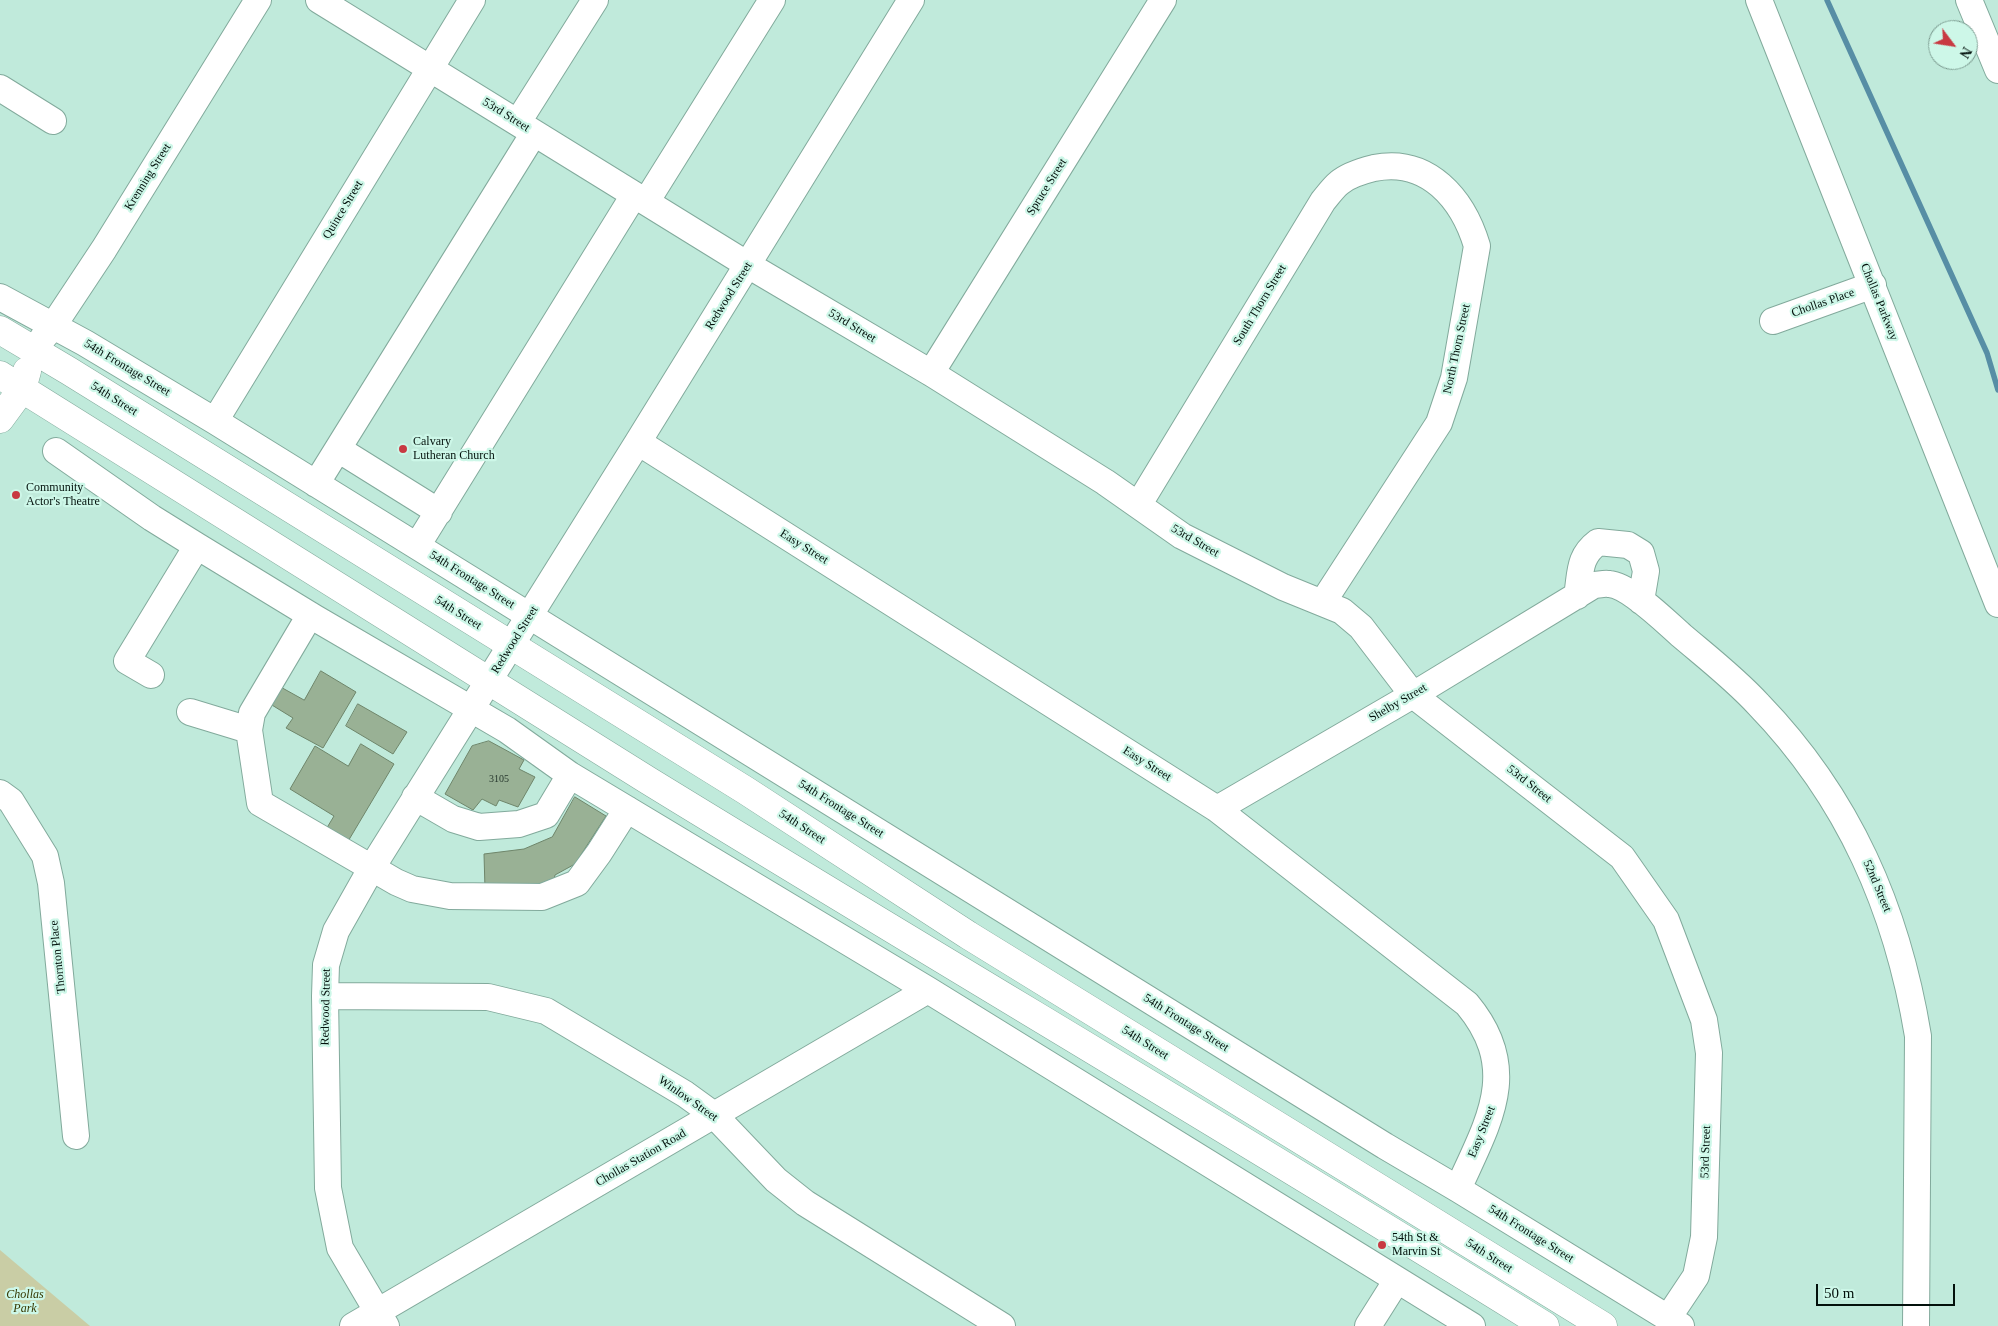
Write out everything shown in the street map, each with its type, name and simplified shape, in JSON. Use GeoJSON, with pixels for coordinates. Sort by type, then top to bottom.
{"type":"FeatureCollection","features":[{"type":"Feature","properties":{"kind":"main road","name":"54th Street"},"geometry":{"type":"LineString","coordinates":[[0,330],[745,790],[977,940],[1603,1326]]}},
{"type":"Feature","properties":{"kind":"main road"},"geometry":{"type":"LineString","coordinates":[[0,367],[32,350]]}},
{"type":"Feature","properties":{"kind":"main road"},"geometry":{"type":"LineString","coordinates":[[0,420],[11,382],[32,350]]}},
{"type":"Feature","properties":{"kind":"main road"},"geometry":{"type":"LineString","coordinates":[[11,382],[212,510],[651,782],[1545,1326]]}},
{"type":"Feature","properties":{"kind":"street","name":"Krenning Street"},"geometry":{"type":"LineString","coordinates":[[32,350],[54,326],[258,0]]}},
{"type":"Feature","properties":{"kind":"street","name":"53rd Street"},"geometry":{"type":"LineString","coordinates":[[319,0],[748,265],[931,373],[1139,504],[1182,536],[1284,587],[1342,611],[1361,627],[1413,695],[1622,857],[1666,920],[1704,1020],[1709,1053],[1704,1238],[1696,1276],[1674,1322]]}},
{"type":"Feature","properties":{"kind":"street","name":"Quince Street"},"geometry":{"type":"LineString","coordinates":[[215,421],[472,0]]}},
{"type":"Feature","properties":{"kind":"street"},"geometry":{"type":"LineString","coordinates":[[316,484],[526,128],[594,0]]}},
{"type":"Feature","properties":{"kind":"street"},"geometry":{"type":"LineString","coordinates":[[418,546],[640,198],[772,0]]}},
{"type":"Feature","properties":{"kind":"street","name":"Redwood Street"},"geometry":{"type":"LineString","coordinates":[[382,1319],[340,1248],[328,1188],[325,996],[326,964],[336,931],[415,797],[490,682],[911,0]]}},
{"type":"Feature","properties":{"kind":"street","name":"Spruce Street"},"geometry":{"type":"LineString","coordinates":[[931,373],[1163,0]]}},
{"type":"Feature","properties":{"kind":"street","name":"Chollas Parkway"},"geometry":{"type":"LineString","coordinates":[[1759,0],[1998,604]]}},
{"type":"Feature","properties":{"kind":"street"},"geometry":{"type":"LineString","coordinates":[[1969,0],[1998,70]]}},
{"type":"Feature","properties":{"kind":"street"},"geometry":{"type":"LineString","coordinates":[[0,88],[53,121]]}},
{"type":"Feature","properties":{"kind":"street","name":"South Thorn Street"},"geometry":{"type":"LineString","coordinates":[[1139,504],[1323,201],[1339,184],[1365,170],[1394,166],[1422,172]]}},
{"type":"Feature","properties":{"kind":"street","name":"North Thorn Street"},"geometry":{"type":"LineString","coordinates":[[1322,602],[1440,423],[1454,378],[1477,246],[1471,227],[1456,201],[1446,190],[1422,172]]}},
{"type":"Feature","properties":{"kind":"street","name":"Chollas Place"},"geometry":{"type":"LineString","coordinates":[[1773,320],[1873,285]]}},
{"type":"Feature","properties":{"kind":"street","name":"54th Frontage Street"},"geometry":{"type":"LineString","coordinates":[[0,297],[54,326],[215,421],[1362,1132],[1674,1322]]}},
{"type":"Feature","properties":{"kind":"street","name":"Easy Street"},"geometry":{"type":"LineString","coordinates":[[638,442],[1217,809],[1456,994],[1477,1015],[1491,1042],[1497,1074],[1493,1108],[1458,1189]]}},
{"type":"Feature","properties":{"kind":"street"},"geometry":{"type":"LineString","coordinates":[[338,449],[439,512]]}},
{"type":"Feature","properties":{"kind":"street"},"geometry":{"type":"LineString","coordinates":[[56,451],[152,518],[197,546],[310,615],[507,730],[570,776],[928,990],[1472,1326]]}},
{"type":"Feature","properties":{"kind":"street"},"geometry":{"type":"LineString","coordinates":[[1577,596],[1583,559],[1588,550],[1598,542],[1628,544],[1641,553],[1646,571],[1641,601]]}},
{"type":"Feature","properties":{"kind":"street"},"geometry":{"type":"LineString","coordinates":[[150,675],[127,661],[197,546]]}},
{"type":"Feature","properties":{"kind":"street","name":"52nd Street"},"geometry":{"type":"LineString","coordinates":[[1577,596],[1594,585],[1610,584],[1623,587],[1735,681],[1770,717],[1802,755],[1840,811],[1876,882],[1891,919],[1909,987],[1918,1036],[1916,1326]]}},
{"type":"Feature","properties":{"kind":"street","name":"Shelby Street"},"geometry":{"type":"LineString","coordinates":[[1217,809],[1413,695],[1577,596]]}},
{"type":"Feature","properties":{"kind":"street"},"geometry":{"type":"LineString","coordinates":[[310,615],[252,713],[249,730],[260,803],[371,869],[412,889],[450,896],[542,896],[577,883],[599,853],[626,809]]}},
{"type":"Feature","properties":{"kind":"street"},"geometry":{"type":"LineString","coordinates":[[190,712],[249,730]]}},
{"type":"Feature","properties":{"kind":"street"},"geometry":{"type":"LineString","coordinates":[[415,797],[453,819],[479,827],[519,824],[546,815],[570,776]]}},
{"type":"Feature","properties":{"kind":"street","name":"Thornton Place"},"geometry":{"type":"LineString","coordinates":[[0,793],[12,801],[44,856],[51,883],[76,1136]]}},
{"type":"Feature","properties":{"kind":"street","name":"Chollas Station Road"},"geometry":{"type":"LineString","coordinates":[[353,1326],[382,1319],[714,1115],[928,990]]}},
{"type":"Feature","properties":{"kind":"street","name":"Winlow Street"},"geometry":{"type":"LineString","coordinates":[[325,996],[488,998],[546,1011],[685,1094],[714,1115],[776,1180],[805,1203],[1002,1326]]}},
{"type":"Feature","properties":{"kind":"street"},"geometry":{"type":"LineString","coordinates":[[1368,1326],[1397,1280]]}},
{"type":"Feature","properties":{"kind":"green space","name":"Chollas Park"},"geometry":{"type":"Polygon","coordinates":[[[0,1250],[90,1326],[0,1326],[0,1250]]]}},
{"type":"Feature","properties":{"kind":"building"},"geometry":{"type":"Polygon","coordinates":[[[321,671],[356,692],[323,748],[286,728],[293,718],[267,702],[277,685],[304,700],[321,671]]]}},
{"type":"Feature","properties":{"kind":"building"},"geometry":{"type":"Polygon","coordinates":[[[358,704],[407,732],[393,754],[346,726],[358,704]]]}},
{"type":"Feature","properties":{"kind":"building"},"geometry":{"type":"Polygon","coordinates":[[[489,741],[524,760],[519,769],[535,777],[518,807],[499,800],[496,806],[482,799],[473,810],[445,794],[472,746],[489,741]]]}},
{"type":"Feature","properties":{"kind":"building"},"geometry":{"type":"Polygon","coordinates":[[[361,744],[394,764],[347,843],[325,831],[334,816],[290,789],[315,746],[348,766],[361,744]]]}},
{"type":"Feature","properties":{"kind":"building"},"geometry":{"type":"Polygon","coordinates":[[[575,797],[606,816],[575,864],[555,875],[553,884],[485,889],[484,854],[524,849],[552,837],[575,797]]]}},
{"type":"Feature","properties":{"kind":"waterway"},"geometry":{"type":"LineString","coordinates":[[1827,0],[1987,353],[1998,390]]}},
{"type":"Feature","properties":{"kind":"place","name":"Calvary Lutheran Church"},"geometry":{"type":"Point","coordinates":[403,449]}},
{"type":"Feature","properties":{"kind":"place","name":"Community Actor's Theatre"},"geometry":{"type":"Point","coordinates":[16,495]}},
{"type":"Feature","properties":{"kind":"place","name":"54th St & Marvin St"},"geometry":{"type":"Point","coordinates":[1382,1245]}}]}
